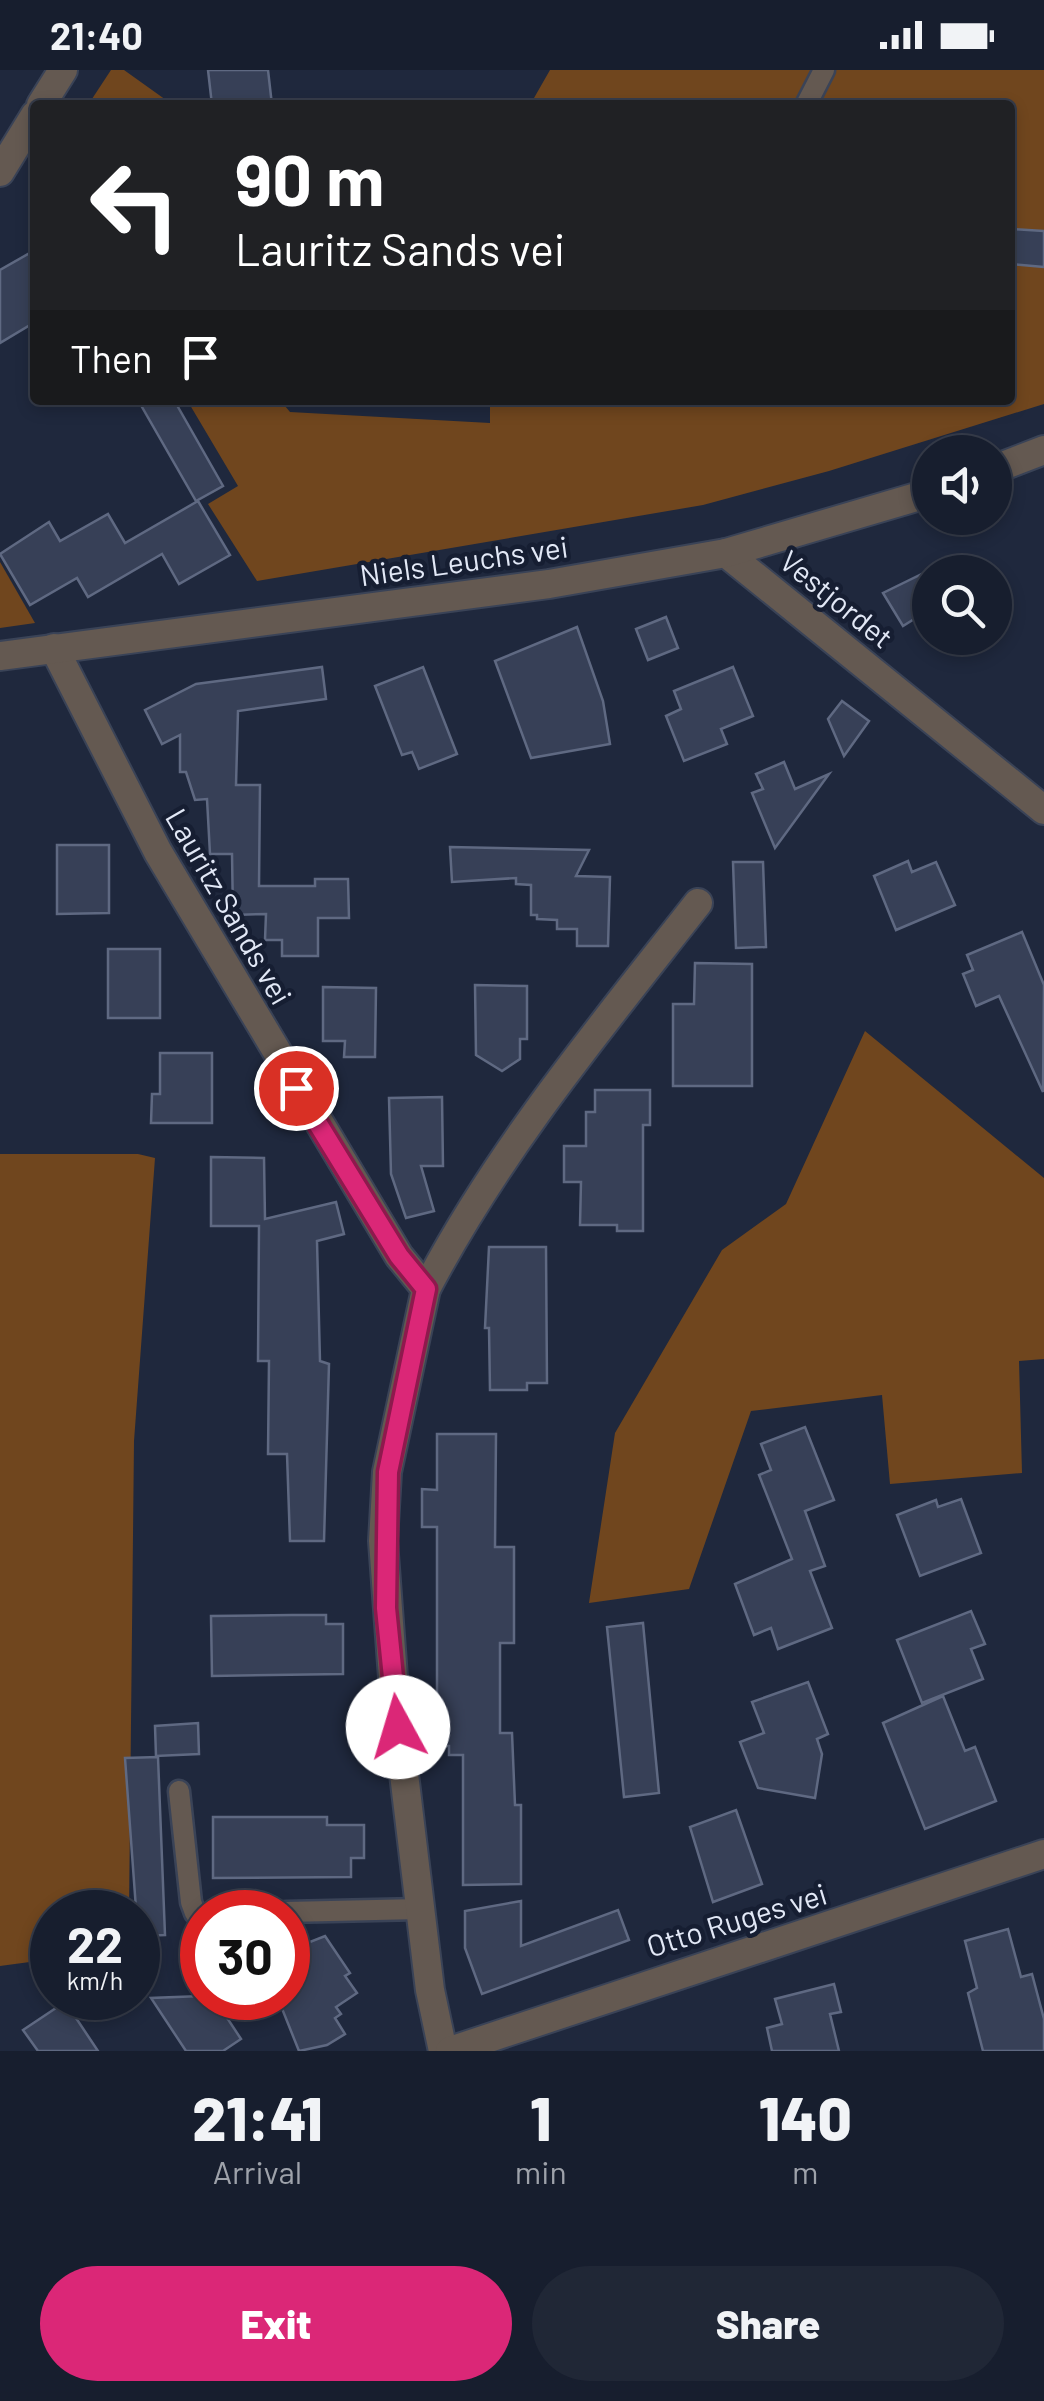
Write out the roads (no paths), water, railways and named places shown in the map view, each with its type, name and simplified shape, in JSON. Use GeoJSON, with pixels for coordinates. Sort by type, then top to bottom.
{"type":"FeatureCollection","features":[{"type":"Feature","properties":{"kind":"street"},"geometry":{"type":"LineString","coordinates":[[44,100],[63,70]]}},
{"type":"Feature","properties":{"kind":"street"},"geometry":{"type":"LineString","coordinates":[[0,172],[30,123]]}},
{"type":"Feature","properties":{"kind":"street"},"geometry":{"type":"LineString","coordinates":[[1012,462],[1044,450]]}},
{"type":"Feature","properties":{"kind":"street","name":"Niels Leuchs vei"},"geometry":{"type":"LineString","coordinates":[[0,656],[549,584],[726,553],[912,498]]}},
{"type":"Feature","properties":{"kind":"street","name":"Vestjordet"},"geometry":{"type":"LineString","coordinates":[[726,553],[1044,810]]}},
{"type":"Feature","properties":{"kind":"street","name":"Lauritz Sands vei"},"geometry":{"type":"LineString","coordinates":[[54,648],[158,852],[378,1223],[426,1289]]}},
{"type":"Feature","properties":{"kind":"street"},"geometry":{"type":"LineString","coordinates":[[446,2051],[420,1908],[392,1674],[383,1541],[388,1472],[426,1289],[468,1210],[508,1148],[698,903]]}},
{"type":"Feature","properties":{"kind":"street","name":"Otto Ruges vei"},"geometry":{"type":"LineString","coordinates":[[446,2051],[1044,1854]]}},
{"type":"Feature","properties":{"kind":"lane"},"geometry":{"type":"LineString","coordinates":[[809,100],[824,70]]}},
{"type":"Feature","properties":{"kind":"lane"},"geometry":{"type":"LineString","coordinates":[[179,1790],[190,1890]]}},
{"type":"Feature","properties":{"kind":"lane"},"geometry":{"type":"LineString","coordinates":[[310,1911],[420,1908]]}}]}
